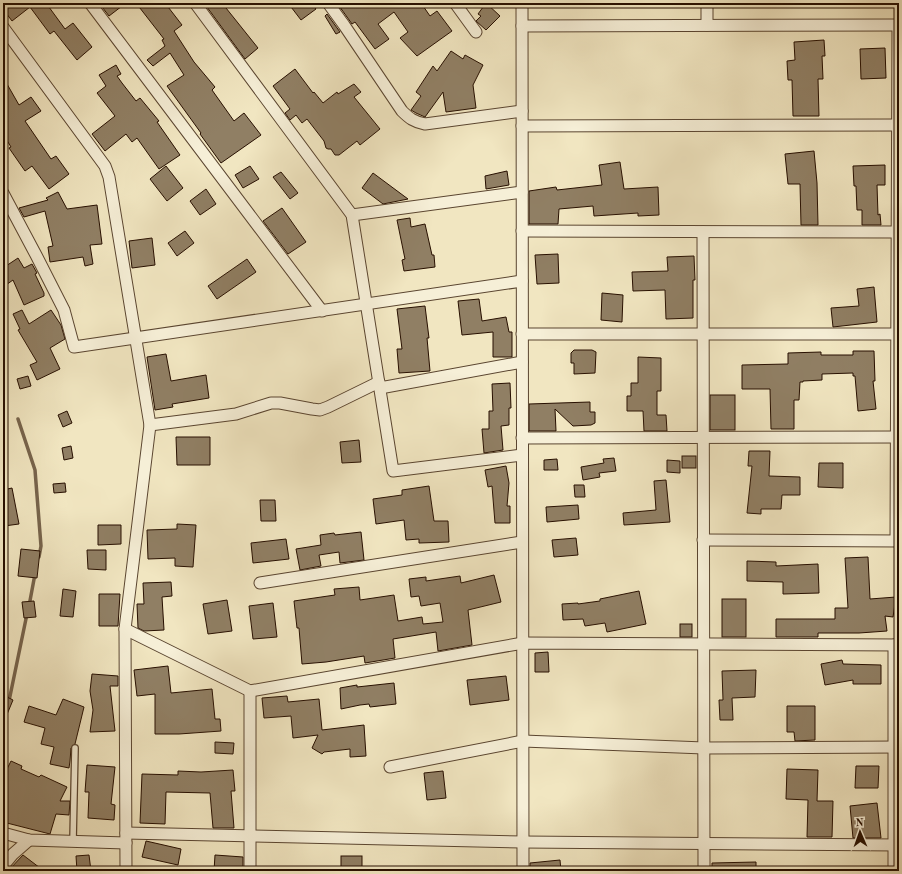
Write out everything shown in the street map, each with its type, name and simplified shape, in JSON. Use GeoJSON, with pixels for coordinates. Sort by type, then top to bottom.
{"type":"FeatureCollection","features":[{"type":"Feature","properties":{"kind":"street"},"geometry":{"type":"LineString","coordinates":[[90,3],[322,311]]}},
{"type":"Feature","properties":{"kind":"street"},"geometry":{"type":"LineString","coordinates":[[195,3],[352,215],[393,471],[522,455]]}},
{"type":"Feature","properties":{"kind":"street"},"geometry":{"type":"LineString","coordinates":[[328,3],[402,111],[410,119],[417,123],[425,124],[522,111]]}},
{"type":"Feature","properties":{"kind":"street"},"geometry":{"type":"LineString","coordinates":[[455,3],[476,32]]}},
{"type":"Feature","properties":{"kind":"street"},"geometry":{"type":"LineString","coordinates":[[522,3],[523,871]]}},
{"type":"Feature","properties":{"kind":"street"},"geometry":{"type":"LineString","coordinates":[[707,3],[707,25]]}},
{"type":"Feature","properties":{"kind":"street"},"geometry":{"type":"LineString","coordinates":[[522,26],[898,25],[898,541],[704,540]]}},
{"type":"Feature","properties":{"kind":"street"},"geometry":{"type":"LineString","coordinates":[[3,27],[105,166],[109,177],[150,425],[126,629],[126,871]]}},
{"type":"Feature","properties":{"kind":"street"},"geometry":{"type":"LineString","coordinates":[[522,126],[898,125]]}},
{"type":"Feature","properties":{"kind":"street"},"geometry":{"type":"LineString","coordinates":[[352,215],[522,192]]}},
{"type":"Feature","properties":{"kind":"street"},"geometry":{"type":"LineString","coordinates":[[3,193],[64,310],[74,347],[522,281]]}},
{"type":"Feature","properties":{"kind":"street"},"geometry":{"type":"LineString","coordinates":[[522,231],[898,232]]}},
{"type":"Feature","properties":{"kind":"street"},"geometry":{"type":"LineString","coordinates":[[703,232],[704,871]]}},
{"type":"Feature","properties":{"kind":"street"},"geometry":{"type":"LineString","coordinates":[[522,334],[898,334]]}},
{"type":"Feature","properties":{"kind":"street"},"geometry":{"type":"LineString","coordinates":[[150,425],[236,414],[271,403],[320,410],[380,385],[522,362]]}},
{"type":"Feature","properties":{"kind":"street"},"geometry":{"type":"LineString","coordinates":[[522,438],[898,437]]}},
{"type":"Feature","properties":{"kind":"street"},"geometry":{"type":"LineString","coordinates":[[260,583],[522,542]]}},
{"type":"Feature","properties":{"kind":"street"},"geometry":{"type":"LineString","coordinates":[[126,629],[250,691],[523,643],[897,645],[897,845],[894,871]]}},
{"type":"Feature","properties":{"kind":"street"},"geometry":{"type":"LineString","coordinates":[[250,691],[250,871]]}},
{"type":"Feature","properties":{"kind":"street"},"geometry":{"type":"LineString","coordinates":[[390,767],[523,741],[704,748],[897,747]]}},
{"type":"Feature","properties":{"kind":"street"},"geometry":{"type":"LineString","coordinates":[[3,833],[29,840],[73,842],[126,838],[250,836],[704,845],[897,845]]}},
{"type":"Feature","properties":{"kind":"street"},"geometry":{"type":"LineString","coordinates":[[3,866],[13,854],[29,840]]}},
{"type":"Feature","properties":{"kind":"lane"},"geometry":{"type":"LineString","coordinates":[[73,842],[75,748]]}},
{"type":"Feature","properties":{"kind":"building"},"geometry":{"type":"Polygon","coordinates":[[[3,3],[46,3],[65,29],[73,23],[92,47],[77,60],[54,31],[50,34],[30,7],[12,21],[3,9],[3,3]]]}},
{"type":"Feature","properties":{"kind":"building"},"geometry":{"type":"Polygon","coordinates":[[[99,3],[126,3],[109,16],[99,3]]]}},
{"type":"Feature","properties":{"kind":"building"},"geometry":{"type":"Polygon","coordinates":[[[136,3],[165,3],[182,25],[174,31],[194,62],[215,87],[212,90],[234,121],[244,113],[261,135],[221,163],[167,86],[184,75],[170,53],[153,66],[147,60],[165,46],[162,40],[164,39],[136,3]]]}},
{"type":"Feature","properties":{"kind":"building"},"geometry":{"type":"Polygon","coordinates":[[[204,3],[222,3],[258,48],[245,59],[204,3]]]}},
{"type":"Feature","properties":{"kind":"building"},"geometry":{"type":"Polygon","coordinates":[[[288,3],[312,3],[316,9],[301,20],[288,3]]]}},
{"type":"Feature","properties":{"kind":"building"},"geometry":{"type":"Polygon","coordinates":[[[337,3],[421,3],[430,16],[437,11],[452,31],[417,56],[400,38],[408,32],[394,12],[378,24],[389,39],[375,49],[355,22],[352,24],[337,3]]]}},
{"type":"Feature","properties":{"kind":"building"},"geometry":{"type":"Polygon","coordinates":[[[486,3],[500,16],[486,30],[476,21],[481,16],[478,14],[486,3]]]}},
{"type":"Feature","properties":{"kind":"building"},"geometry":{"type":"Polygon","coordinates":[[[327,14],[340,32],[336,34],[325,16],[327,14]]]}},
{"type":"Feature","properties":{"kind":"building"},"geometry":{"type":"Polygon","coordinates":[[[824,40],[825,56],[822,56],[823,79],[818,79],[819,116],[793,116],[792,80],[788,80],[787,61],[795,60],[794,42],[824,40]]]}},
{"type":"Feature","properties":{"kind":"building"},"geometry":{"type":"Polygon","coordinates":[[[885,48],[886,78],[861,79],[860,49],[885,48]]]}},
{"type":"Feature","properties":{"kind":"building"},"geometry":{"type":"Polygon","coordinates":[[[451,51],[463,59],[465,55],[483,65],[473,85],[476,108],[446,112],[443,92],[425,117],[411,110],[421,96],[416,92],[433,66],[437,71],[451,51]]]}},
{"type":"Feature","properties":{"kind":"building"},"geometry":{"type":"Polygon","coordinates":[[[116,65],[121,74],[117,76],[136,101],[140,98],[159,121],[157,122],[180,155],[159,169],[137,138],[132,142],[126,134],[105,151],[92,134],[115,116],[97,93],[106,86],[99,75],[116,65]]]}},
{"type":"Feature","properties":{"kind":"building"},"geometry":{"type":"Polygon","coordinates":[[[295,69],[313,93],[314,92],[323,103],[337,92],[338,94],[354,84],[361,92],[354,97],[380,129],[360,145],[357,141],[339,155],[335,155],[331,149],[326,148],[324,141],[307,119],[302,123],[296,115],[290,120],[285,113],[290,109],[273,86],[295,69]]]}},
{"type":"Feature","properties":{"kind":"building"},"geometry":{"type":"Polygon","coordinates":[[[3,77],[19,105],[31,97],[41,111],[25,121],[51,159],[56,156],[69,174],[49,189],[32,166],[25,171],[9,148],[11,147],[3,134],[3,77]]]}},
{"type":"Feature","properties":{"kind":"building"},"geometry":{"type":"Polygon","coordinates":[[[814,151],[817,183],[818,225],[801,225],[800,184],[788,184],[785,154],[814,151]]]}},
{"type":"Feature","properties":{"kind":"building"},"geometry":{"type":"Polygon","coordinates":[[[620,162],[624,189],[658,187],[659,215],[638,216],[638,213],[594,216],[593,206],[559,209],[558,224],[529,224],[529,191],[556,187],[557,190],[602,185],[599,165],[620,162]]]}},
{"type":"Feature","properties":{"kind":"building"},"geometry":{"type":"Polygon","coordinates":[[[885,165],[885,185],[877,185],[878,215],[880,214],[881,225],[862,225],[862,210],[857,210],[853,166],[885,165]]]}},
{"type":"Feature","properties":{"kind":"building"},"geometry":{"type":"Polygon","coordinates":[[[166,166],[183,188],[167,201],[150,179],[166,166]]]}},
{"type":"Feature","properties":{"kind":"building"},"geometry":{"type":"Polygon","coordinates":[[[250,166],[259,179],[243,188],[235,175],[250,166]]]}},
{"type":"Feature","properties":{"kind":"building"},"geometry":{"type":"Polygon","coordinates":[[[507,171],[509,185],[486,189],[485,176],[507,171]]]}},
{"type":"Feature","properties":{"kind":"building"},"geometry":{"type":"Polygon","coordinates":[[[281,172],[298,193],[290,199],[273,177],[281,172]]]}},
{"type":"Feature","properties":{"kind":"building"},"geometry":{"type":"Polygon","coordinates":[[[373,173],[408,199],[383,204],[362,188],[373,173]]]}},
{"type":"Feature","properties":{"kind":"building"},"geometry":{"type":"Polygon","coordinates":[[[206,189],[216,204],[200,215],[190,201],[206,189]]]}},
{"type":"Feature","properties":{"kind":"building"},"geometry":{"type":"Polygon","coordinates":[[[58,192],[67,209],[97,205],[102,244],[90,245],[93,264],[85,266],[83,257],[50,262],[48,247],[53,246],[45,211],[24,217],[19,208],[48,200],[46,198],[58,192]]]}},
{"type":"Feature","properties":{"kind":"building"},"geometry":{"type":"Polygon","coordinates":[[[282,208],[306,242],[288,254],[263,221],[282,208]]]}},
{"type":"Feature","properties":{"kind":"building"},"geometry":{"type":"Polygon","coordinates":[[[410,218],[411,227],[425,224],[432,255],[434,255],[435,267],[404,271],[402,260],[405,259],[397,220],[410,218]]]}},
{"type":"Feature","properties":{"kind":"building"},"geometry":{"type":"Polygon","coordinates":[[[185,231],[194,243],[177,256],[168,243],[185,231]]]}},
{"type":"Feature","properties":{"kind":"building"},"geometry":{"type":"Polygon","coordinates":[[[152,238],[155,265],[132,268],[129,241],[152,238]]]}},
{"type":"Feature","properties":{"kind":"building"},"geometry":{"type":"Polygon","coordinates":[[[558,254],[559,283],[537,284],[535,255],[558,254]]]}},
{"type":"Feature","properties":{"kind":"building"},"geometry":{"type":"Polygon","coordinates":[[[694,256],[695,280],[693,280],[693,318],[666,319],[665,290],[633,291],[632,272],[668,271],[667,257],[694,256]]]}},
{"type":"Feature","properties":{"kind":"building"},"geometry":{"type":"Polygon","coordinates":[[[18,258],[24,268],[32,264],[44,293],[44,296],[24,305],[13,280],[3,287],[3,268],[18,258]]]}},
{"type":"Feature","properties":{"kind":"building"},"geometry":{"type":"Polygon","coordinates":[[[247,259],[256,272],[217,299],[208,286],[247,259]]]}},
{"type":"Feature","properties":{"kind":"building"},"geometry":{"type":"Polygon","coordinates":[[[874,287],[877,322],[833,327],[831,308],[859,306],[857,289],[874,287]]]}},
{"type":"Feature","properties":{"kind":"building"},"geometry":{"type":"Polygon","coordinates":[[[602,293],[623,295],[622,322],[601,320],[602,293]]]}},
{"type":"Feature","properties":{"kind":"building"},"geometry":{"type":"Polygon","coordinates":[[[479,299],[482,321],[506,317],[509,332],[512,332],[512,357],[493,357],[493,332],[462,335],[458,301],[479,299]]]}},
{"type":"Feature","properties":{"kind":"building"},"geometry":{"type":"Polygon","coordinates":[[[425,306],[429,338],[427,338],[430,371],[399,373],[397,349],[402,349],[397,309],[425,306]]]}},
{"type":"Feature","properties":{"kind":"building"},"geometry":{"type":"Polygon","coordinates":[[[22,310],[29,324],[51,310],[61,325],[65,339],[50,348],[60,369],[37,380],[30,365],[37,362],[18,330],[20,329],[13,314],[22,310]]]}},
{"type":"Feature","properties":{"kind":"building"},"geometry":{"type":"Polygon","coordinates":[[[574,350],[592,350],[596,352],[595,373],[574,374],[574,363],[571,363],[571,353],[574,350]]]}},
{"type":"Feature","properties":{"kind":"building"},"geometry":{"type":"Polygon","coordinates":[[[853,351],[874,351],[875,381],[873,381],[876,409],[858,411],[855,376],[853,376],[853,373],[822,374],[822,380],[800,382],[799,400],[794,400],[794,429],[771,429],[770,389],[742,389],[742,365],[788,364],[788,353],[821,352],[821,355],[853,355],[853,351]]]}},
{"type":"Feature","properties":{"kind":"building"},"geometry":{"type":"Polygon","coordinates":[[[166,354],[171,381],[206,375],[209,398],[172,404],[173,407],[155,410],[147,357],[166,354]]]}},
{"type":"Feature","properties":{"kind":"building"},"geometry":{"type":"Polygon","coordinates":[[[638,357],[661,358],[661,391],[657,391],[657,415],[666,415],[667,431],[644,431],[643,411],[627,411],[627,396],[631,396],[631,383],[638,383],[638,357]]]}},
{"type":"Feature","properties":{"kind":"building"},"geometry":{"type":"Polygon","coordinates":[[[28,376],[31,386],[20,389],[17,379],[28,376]]]}},
{"type":"Feature","properties":{"kind":"building"},"geometry":{"type":"Polygon","coordinates":[[[510,383],[511,408],[509,408],[509,425],[501,426],[503,450],[484,453],[482,429],[489,429],[489,411],[493,411],[492,384],[510,383]]]}},
{"type":"Feature","properties":{"kind":"building"},"geometry":{"type":"Polygon","coordinates":[[[710,395],[735,395],[735,430],[710,430],[710,395]]]}},
{"type":"Feature","properties":{"kind":"building"},"geometry":{"type":"Polygon","coordinates":[[[590,402],[590,412],[595,412],[595,423],[591,425],[573,426],[555,409],[556,431],[529,431],[529,404],[590,402]]]}},
{"type":"Feature","properties":{"kind":"building"},"geometry":{"type":"Polygon","coordinates":[[[67,411],[72,423],[63,427],[58,415],[67,411]]]}},
{"type":"Feature","properties":{"kind":"building"},"geometry":{"type":"Polygon","coordinates":[[[176,437],[210,437],[210,465],[177,465],[176,437]]]}},
{"type":"Feature","properties":{"kind":"building"},"geometry":{"type":"Polygon","coordinates":[[[359,440],[361,462],[342,463],[340,442],[359,440]]]}},
{"type":"Feature","properties":{"kind":"building"},"geometry":{"type":"Polygon","coordinates":[[[71,446],[73,458],[64,460],[62,448],[71,446]]]}},
{"type":"Feature","properties":{"kind":"building"},"geometry":{"type":"Polygon","coordinates":[[[749,451],[770,451],[769,476],[800,477],[800,495],[782,495],[781,509],[761,509],[761,514],[747,513],[752,466],[748,466],[749,451]]]}},
{"type":"Feature","properties":{"kind":"building"},"geometry":{"type":"Polygon","coordinates":[[[682,456],[696,456],[696,468],[682,468],[682,456]]]}},
{"type":"Feature","properties":{"kind":"building"},"geometry":{"type":"Polygon","coordinates":[[[614,458],[616,471],[599,473],[600,477],[583,480],[581,467],[604,463],[603,459],[614,458]]]}},
{"type":"Feature","properties":{"kind":"building"},"geometry":{"type":"Polygon","coordinates":[[[557,459],[558,470],[544,470],[544,460],[557,459]]]}},
{"type":"Feature","properties":{"kind":"building"},"geometry":{"type":"Polygon","coordinates":[[[667,460],[680,461],[680,473],[667,472],[667,460]]]}},
{"type":"Feature","properties":{"kind":"building"},"geometry":{"type":"Polygon","coordinates":[[[819,463],[843,463],[843,488],[818,487],[819,463]]]}},
{"type":"Feature","properties":{"kind":"building"},"geometry":{"type":"Polygon","coordinates":[[[506,466],[509,483],[507,506],[510,506],[510,523],[495,523],[492,486],[488,487],[485,470],[506,466]]]}},
{"type":"Feature","properties":{"kind":"building"},"geometry":{"type":"Polygon","coordinates":[[[666,480],[670,522],[624,525],[623,513],[656,510],[654,481],[666,480]]]}},
{"type":"Feature","properties":{"kind":"building"},"geometry":{"type":"Polygon","coordinates":[[[65,483],[66,492],[54,493],[53,484],[65,483]]]}},
{"type":"Feature","properties":{"kind":"building"},"geometry":{"type":"Polygon","coordinates":[[[574,485],[584,485],[585,497],[575,497],[574,485]]]}},
{"type":"Feature","properties":{"kind":"building"},"geometry":{"type":"Polygon","coordinates":[[[429,486],[434,521],[448,521],[449,542],[419,543],[419,539],[406,540],[404,520],[376,524],[373,499],[402,495],[402,490],[429,486]]]}},
{"type":"Feature","properties":{"kind":"building"},"geometry":{"type":"Polygon","coordinates":[[[12,488],[19,524],[4,526],[3,490],[12,488]]]}},
{"type":"Feature","properties":{"kind":"building"},"geometry":{"type":"Polygon","coordinates":[[[260,500],[275,500],[276,521],[261,521],[260,500]]]}},
{"type":"Feature","properties":{"kind":"building"},"geometry":{"type":"Polygon","coordinates":[[[578,505],[579,519],[547,522],[546,507],[578,505]]]}},
{"type":"Feature","properties":{"kind":"building"},"geometry":{"type":"Polygon","coordinates":[[[177,524],[196,525],[193,567],[175,566],[175,558],[148,559],[147,530],[177,529],[177,524]]]}},
{"type":"Feature","properties":{"kind":"building"},"geometry":{"type":"Polygon","coordinates":[[[98,525],[121,525],[121,544],[98,545],[98,525]]]}},
{"type":"Feature","properties":{"kind":"building"},"geometry":{"type":"Polygon","coordinates":[[[361,532],[364,560],[340,563],[339,552],[319,555],[321,566],[300,570],[296,549],[321,545],[320,535],[361,532]]]}},
{"type":"Feature","properties":{"kind":"building"},"geometry":{"type":"Polygon","coordinates":[[[576,538],[578,555],[554,557],[552,540],[576,538]]]}},
{"type":"Feature","properties":{"kind":"building"},"geometry":{"type":"Polygon","coordinates":[[[286,539],[289,559],[253,563],[251,543],[286,539]]]}},
{"type":"Feature","properties":{"kind":"building"},"geometry":{"type":"Polygon","coordinates":[[[21,549],[40,551],[37,578],[18,576],[21,549]]]}},
{"type":"Feature","properties":{"kind":"building"},"geometry":{"type":"Polygon","coordinates":[[[87,550],[106,550],[106,570],[88,569],[87,550]]]}},
{"type":"Feature","properties":{"kind":"building"},"geometry":{"type":"Polygon","coordinates":[[[868,557],[870,599],[896,597],[893,617],[885,616],[887,631],[818,633],[818,637],[776,637],[776,619],[835,619],[835,608],[848,608],[845,558],[868,557]]]}},
{"type":"Feature","properties":{"kind":"building"},"geometry":{"type":"Polygon","coordinates":[[[747,561],[776,562],[776,566],[818,564],[819,593],[783,594],[783,582],[747,581],[747,561]]]}},
{"type":"Feature","properties":{"kind":"building"},"geometry":{"type":"Polygon","coordinates":[[[494,575],[501,602],[468,610],[472,645],[438,651],[436,632],[393,639],[395,658],[365,663],[364,656],[302,664],[299,628],[297,628],[294,601],[335,595],[334,589],[359,587],[360,600],[394,595],[398,621],[422,617],[423,624],[443,622],[440,603],[421,606],[419,596],[411,597],[409,579],[426,577],[426,581],[460,576],[461,583],[494,575]]]}},
{"type":"Feature","properties":{"kind":"building"},"geometry":{"type":"Polygon","coordinates":[[[171,582],[172,596],[162,597],[164,630],[144,631],[138,628],[137,604],[144,604],[143,583],[171,582]]]}},
{"type":"Feature","properties":{"kind":"building"},"geometry":{"type":"Polygon","coordinates":[[[63,589],[76,591],[73,617],[60,616],[63,589]]]}},
{"type":"Feature","properties":{"kind":"building"},"geometry":{"type":"Polygon","coordinates":[[[639,591],[646,624],[607,632],[605,623],[585,626],[583,619],[563,620],[562,604],[578,604],[600,601],[600,599],[639,591]]]}},
{"type":"Feature","properties":{"kind":"building"},"geometry":{"type":"Polygon","coordinates":[[[99,594],[120,594],[118,626],[99,626],[99,594]]]}},
{"type":"Feature","properties":{"kind":"building"},"geometry":{"type":"Polygon","coordinates":[[[722,599],[746,599],[746,637],[722,637],[722,599]]]}},
{"type":"Feature","properties":{"kind":"building"},"geometry":{"type":"Polygon","coordinates":[[[227,600],[232,631],[208,634],[203,604],[227,600]]]}},
{"type":"Feature","properties":{"kind":"building"},"geometry":{"type":"Polygon","coordinates":[[[34,601],[36,617],[24,618],[22,602],[34,601]]]}},
{"type":"Feature","properties":{"kind":"building"},"geometry":{"type":"Polygon","coordinates":[[[273,603],[277,637],[253,639],[249,606],[273,603]]]}},
{"type":"Feature","properties":{"kind":"building"},"geometry":{"type":"Polygon","coordinates":[[[680,624],[692,624],[692,637],[680,637],[680,624]]]}},
{"type":"Feature","properties":{"kind":"building"},"geometry":{"type":"Polygon","coordinates":[[[548,652],[549,672],[535,672],[535,653],[548,652]]]}},
{"type":"Feature","properties":{"kind":"building"},"geometry":{"type":"Polygon","coordinates":[[[842,660],[843,664],[881,665],[881,684],[853,684],[853,680],[825,685],[821,664],[842,660]]]}},
{"type":"Feature","properties":{"kind":"building"},"geometry":{"type":"Polygon","coordinates":[[[168,666],[171,693],[212,689],[215,719],[220,719],[221,731],[155,734],[155,694],[137,696],[134,670],[168,666]]]}},
{"type":"Feature","properties":{"kind":"building"},"geometry":{"type":"Polygon","coordinates":[[[756,670],[755,697],[732,698],[733,720],[720,720],[719,700],[723,700],[722,671],[756,670]]]}},
{"type":"Feature","properties":{"kind":"building"},"geometry":{"type":"Polygon","coordinates":[[[92,674],[118,676],[118,686],[110,686],[115,731],[90,732],[93,710],[90,691],[92,674]]]}},
{"type":"Feature","properties":{"kind":"building"},"geometry":{"type":"Polygon","coordinates":[[[506,676],[509,700],[470,705],[467,680],[506,676]]]}},
{"type":"Feature","properties":{"kind":"building"},"geometry":{"type":"Polygon","coordinates":[[[394,683],[396,704],[370,707],[369,704],[341,709],[340,688],[357,685],[357,687],[394,683]]]}},
{"type":"Feature","properties":{"kind":"building"},"geometry":{"type":"Polygon","coordinates":[[[3,695],[13,700],[3,724],[3,695]]]}},
{"type":"Feature","properties":{"kind":"building"},"geometry":{"type":"Polygon","coordinates":[[[287,696],[288,702],[319,699],[322,730],[364,725],[366,756],[350,757],[350,749],[324,752],[322,754],[312,748],[318,735],[293,738],[291,716],[264,718],[262,698],[287,696]]]}},
{"type":"Feature","properties":{"kind":"building"},"geometry":{"type":"Polygon","coordinates":[[[63,699],[84,707],[75,744],[71,748],[69,768],[50,764],[54,747],[41,744],[45,728],[24,722],[29,706],[56,715],[63,699]]]}},
{"type":"Feature","properties":{"kind":"building"},"geometry":{"type":"Polygon","coordinates":[[[787,706],[815,706],[815,740],[795,741],[794,732],[787,732],[787,706]]]}},
{"type":"Feature","properties":{"kind":"building"},"geometry":{"type":"Polygon","coordinates":[[[215,742],[234,743],[233,754],[215,753],[215,742]]]}},
{"type":"Feature","properties":{"kind":"building"},"geometry":{"type":"Polygon","coordinates":[[[11,761],[22,766],[21,769],[39,777],[41,775],[67,787],[60,801],[70,801],[69,815],[56,814],[50,834],[3,822],[3,777],[11,761]]]}},
{"type":"Feature","properties":{"kind":"building"},"geometry":{"type":"Polygon","coordinates":[[[87,765],[115,767],[111,804],[115,805],[114,820],[88,818],[89,792],[85,792],[87,765]]]}},
{"type":"Feature","properties":{"kind":"building"},"geometry":{"type":"Polygon","coordinates":[[[856,766],[879,766],[878,788],[855,788],[856,766]]]}},
{"type":"Feature","properties":{"kind":"building"},"geometry":{"type":"Polygon","coordinates":[[[787,769],[818,770],[817,801],[833,801],[832,837],[807,837],[808,800],[786,799],[787,769]]]}},
{"type":"Feature","properties":{"kind":"building"},"geometry":{"type":"Polygon","coordinates":[[[233,770],[235,791],[231,791],[234,828],[213,828],[210,793],[166,792],[165,824],[140,823],[142,774],[178,775],[178,771],[201,772],[233,770]]]}},
{"type":"Feature","properties":{"kind":"building"},"geometry":{"type":"Polygon","coordinates":[[[443,771],[446,798],[427,800],[424,773],[443,771]]]}},
{"type":"Feature","properties":{"kind":"building"},"geometry":{"type":"Polygon","coordinates":[[[877,803],[881,838],[853,838],[850,806],[877,803]]]}},
{"type":"Feature","properties":{"kind":"building"},"geometry":{"type":"Polygon","coordinates":[[[146,841],[181,849],[178,865],[142,857],[146,841]]]}},
{"type":"Feature","properties":{"kind":"building"},"geometry":{"type":"Polygon","coordinates":[[[23,855],[44,871],[8,871],[23,855]]]}},
{"type":"Feature","properties":{"kind":"building"},"geometry":{"type":"Polygon","coordinates":[[[89,855],[91,871],[77,871],[76,856],[89,855]]]}},
{"type":"Feature","properties":{"kind":"building"},"geometry":{"type":"Polygon","coordinates":[[[215,855],[243,857],[243,871],[214,871],[215,855]]]}},
{"type":"Feature","properties":{"kind":"building"},"geometry":{"type":"Polygon","coordinates":[[[341,856],[362,856],[362,871],[341,871],[341,856]]]}},
{"type":"Feature","properties":{"kind":"building"},"geometry":{"type":"Polygon","coordinates":[[[560,860],[561,871],[530,871],[530,863],[560,860]]]}},
{"type":"Feature","properties":{"kind":"building"},"geometry":{"type":"Polygon","coordinates":[[[756,862],[756,871],[712,871],[712,863],[756,862]]]}},
{"type":"Feature","properties":{"kind":"waterway"},"geometry":{"type":"LineString","coordinates":[[18,419],[35,470],[41,546],[39,557]]}},
{"type":"Feature","properties":{"kind":"waterway"},"geometry":{"type":"LineString","coordinates":[[29,606],[35,574]]}},
{"type":"Feature","properties":{"kind":"waterway"},"geometry":{"type":"LineString","coordinates":[[9,701],[27,614]]}}]}
